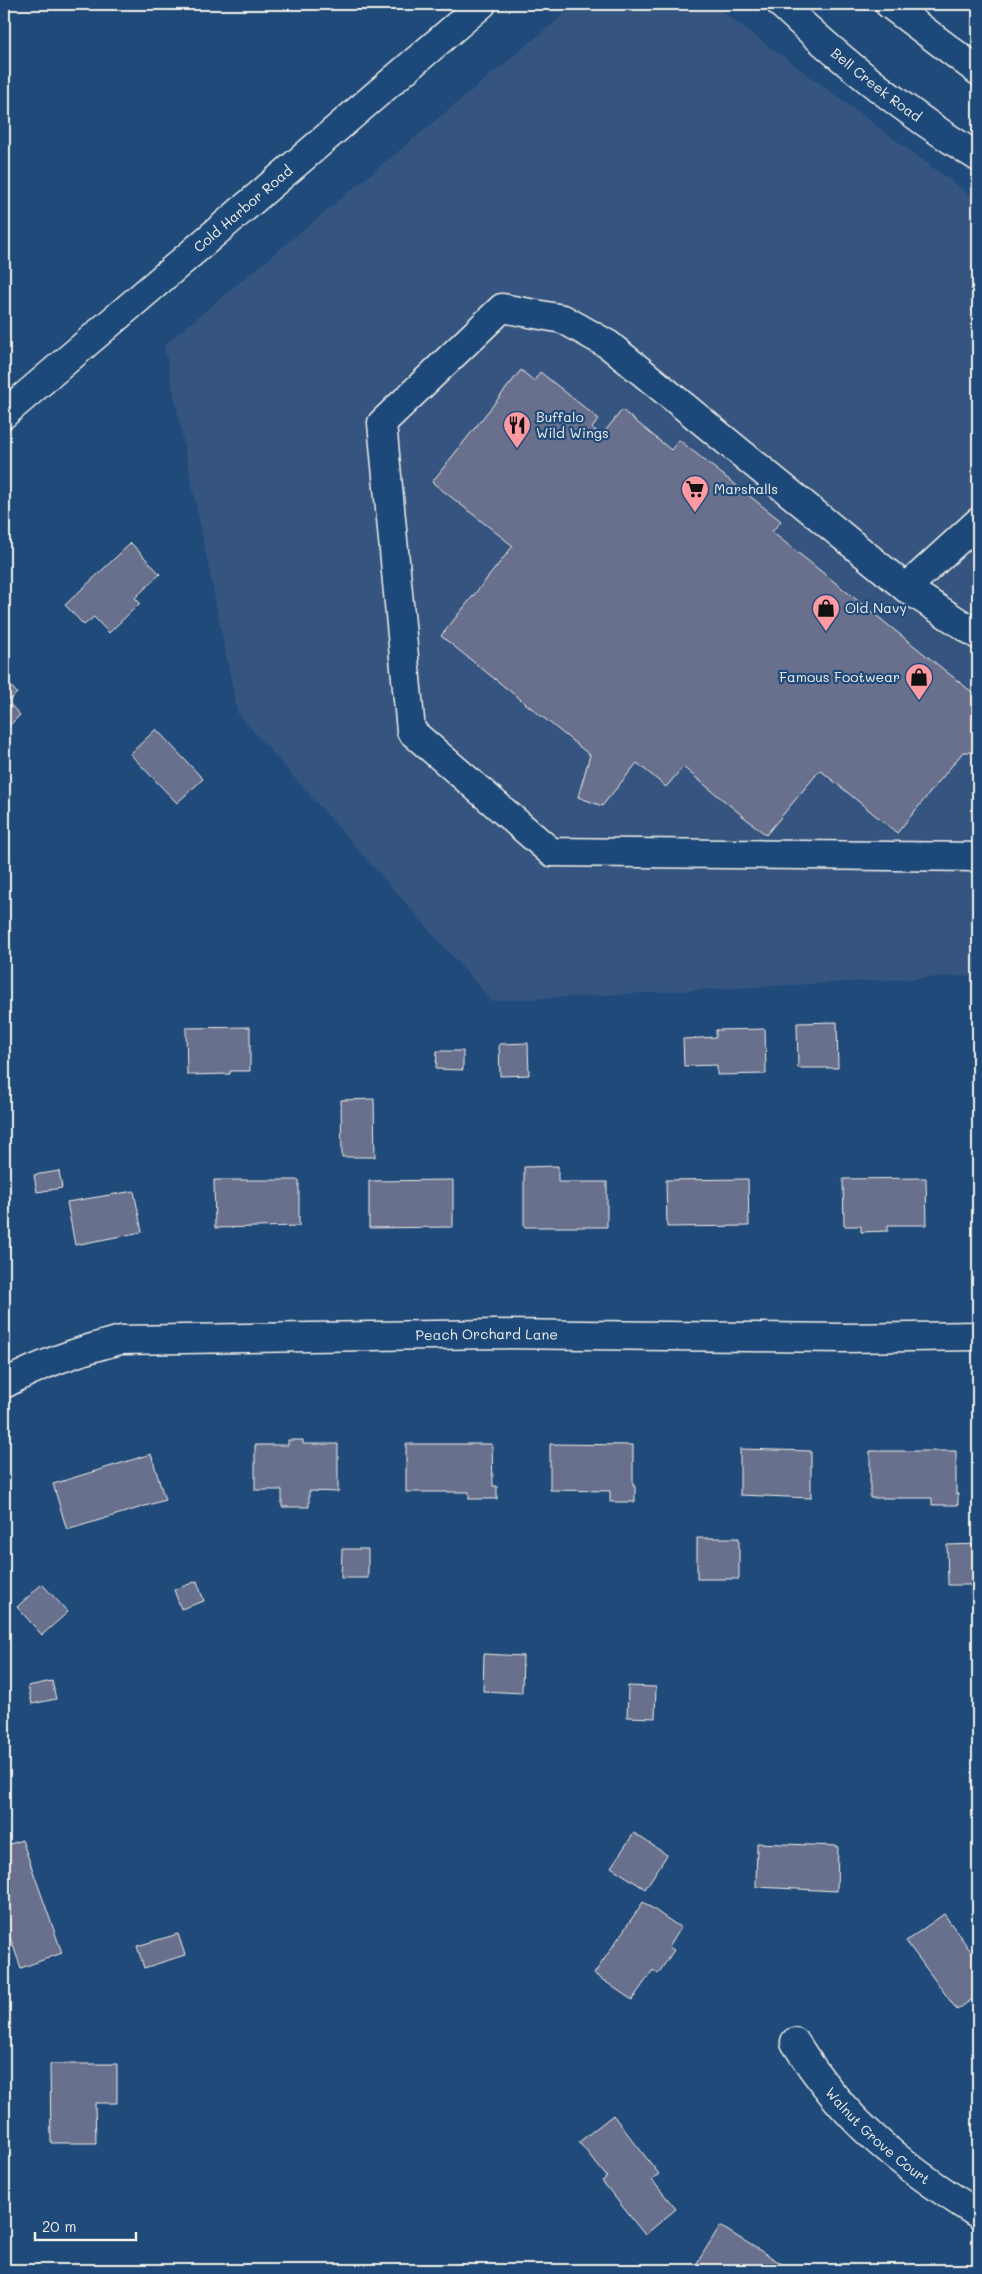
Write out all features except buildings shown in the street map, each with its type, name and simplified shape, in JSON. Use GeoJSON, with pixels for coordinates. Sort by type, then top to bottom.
{"type":"FeatureCollection","features":[{"type":"Feature","properties":{"kind":"street","name":"Cold Harbor Road"},"geometry":{"type":"LineString","coordinates":[[4,414],[482,4]]}},
{"type":"Feature","properties":{"kind":"street","name":"Bell Creek Road"},"geometry":{"type":"LineString","coordinates":[[781,4],[862,77],[935,130],[978,157]]}},
{"type":"Feature","properties":{"kind":"street"},"geometry":{"type":"LineString","coordinates":[[889,4],[978,71]]}},
{"type":"Feature","properties":{"kind":"street"},"geometry":{"type":"LineString","coordinates":[[978,635],[906,588],[609,345],[563,319],[502,308],[382,423],[411,731],[552,852],[978,857]]}},
{"type":"Feature","properties":{"kind":"street"},"geometry":{"type":"LineString","coordinates":[[906,588],[978,522]]}},
{"type":"Feature","properties":{"kind":"street","name":"Peach Orchard Lane"},"geometry":{"type":"LineString","coordinates":[[4,1384],[36,1366],[88,1348],[121,1340],[496,1334],[845,1338],[978,1336]]}},
{"type":"Feature","properties":{"kind":"street","name":"Walnut Grove Court"},"geometry":{"type":"LineString","coordinates":[[794,2042],[812,2070],[856,2122],[889,2153],[978,2214]]}},
{"type":"Feature","properties":{"kind":"shaded area"},"geometry":{"type":"Polygon","coordinates":[[[576,4],[712,4],[978,201],[978,975],[492,1001],[238,714],[164,345],[576,4]]]}},
{"type":"Feature","properties":{"kind":"place","name":"Buffalo Wild Wings"},"geometry":{"type":"Point","coordinates":[517,449]}},
{"type":"Feature","properties":{"kind":"place","name":"Marshalls"},"geometry":{"type":"Point","coordinates":[695,513]}},
{"type":"Feature","properties":{"kind":"place","name":"Old Navy"},"geometry":{"type":"Point","coordinates":[826,632]}},
{"type":"Feature","properties":{"kind":"place","name":"Famous Footwear"},"geometry":{"type":"Point","coordinates":[919,701]}}]}
